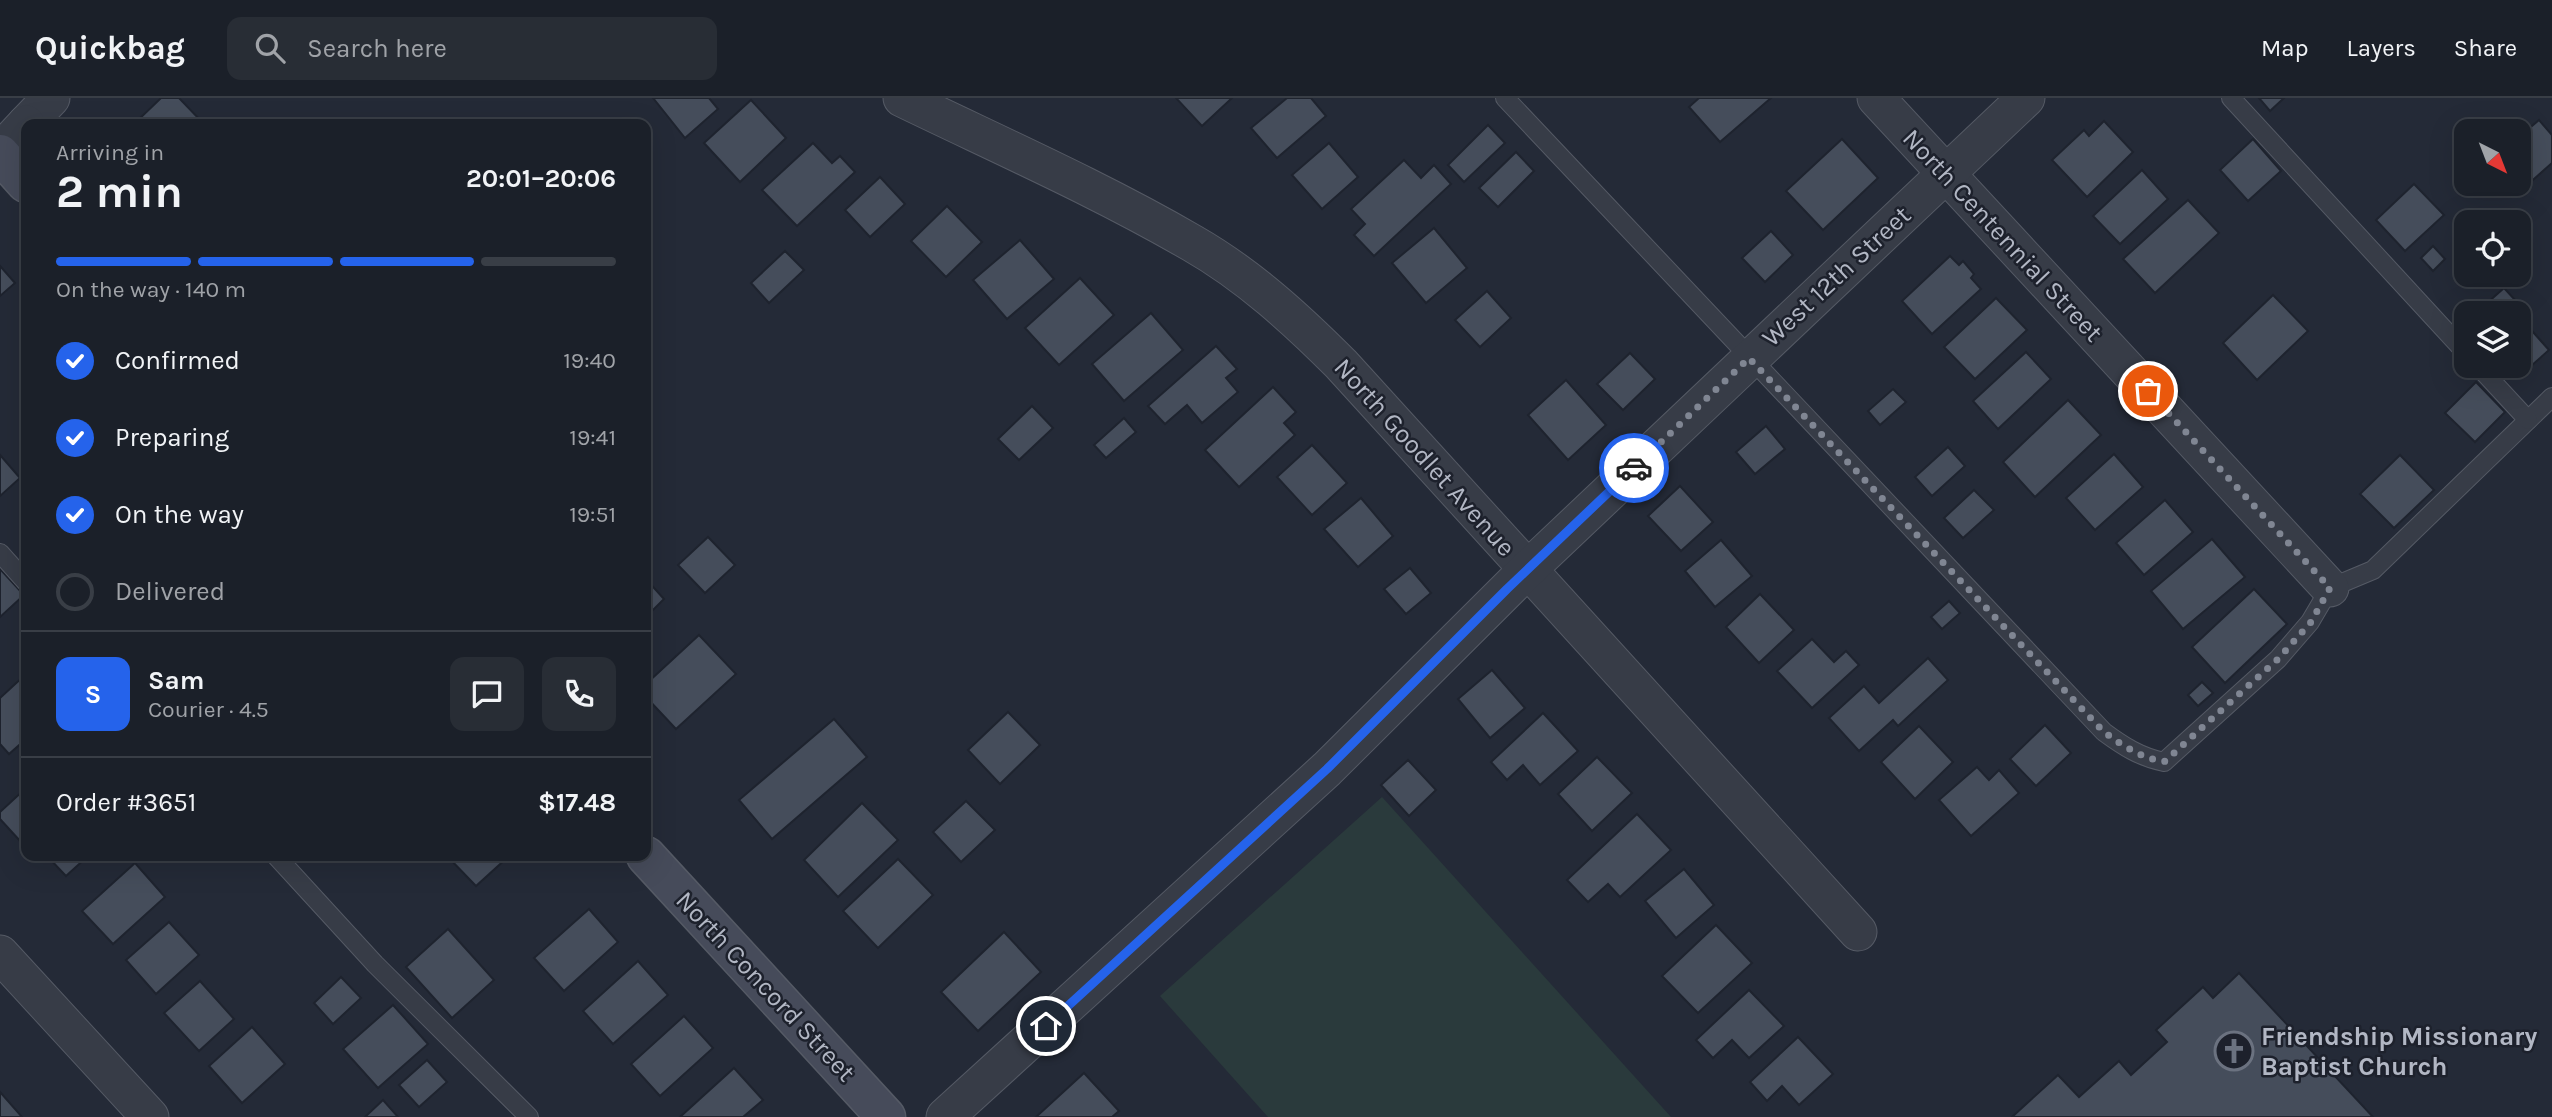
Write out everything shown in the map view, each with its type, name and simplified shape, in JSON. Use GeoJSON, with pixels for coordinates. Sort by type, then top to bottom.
{"type":"FeatureCollection","features":[{"type":"Feature","properties":{"kind":"main road"},"geometry":{"type":"LineString","coordinates":[[0,153],[21,177]]}},
{"type":"Feature","properties":{"kind":"main road","name":"North Concord Street"},"geometry":{"type":"LineString","coordinates":[[651,861],[887,1117]]}},
{"type":"Feature","properties":{"kind":"street"},"geometry":{"type":"LineString","coordinates":[[31,119],[51,98]]}},
{"type":"Feature","properties":{"kind":"street","name":"North Goodlet Avenue"},"geometry":{"type":"LineString","coordinates":[[902,98],[1149,219],[1193,244],[1277,304],[1341,364],[1858,932]]}},
{"type":"Feature","properties":{"kind":"street","name":"North Centennial Street"},"geometry":{"type":"LineString","coordinates":[[1876,98],[2330,588]]}},
{"type":"Feature","properties":{"kind":"street","name":"West 12th Street"},"geometry":{"type":"LineString","coordinates":[[945,1117],[1327,769],[1527,570],[2026,98]]}},
{"type":"Feature","properties":{"kind":"street"},"geometry":{"type":"LineString","coordinates":[[0,153],[21,130]]}},
{"type":"Feature","properties":{"kind":"street"},"geometry":{"type":"LineString","coordinates":[[0,954],[150,1117]]}},
{"type":"Feature","properties":{"kind":"lane"},"geometry":{"type":"LineString","coordinates":[[1505,98],[2104,732],[2147,759],[2164,762],[2278,659],[2311,622],[2330,588],[2373,570],[2552,397]]}},
{"type":"Feature","properties":{"kind":"lane"},"geometry":{"type":"LineString","coordinates":[[2231,98],[2454,340]]}},
{"type":"Feature","properties":{"kind":"lane"},"geometry":{"type":"LineString","coordinates":[[2488,378],[2528,420]]}},
{"type":"Feature","properties":{"kind":"lane"},"geometry":{"type":"LineString","coordinates":[[0,553],[21,576]]}},
{"type":"Feature","properties":{"kind":"lane"},"geometry":{"type":"LineString","coordinates":[[281,861],[375,964],[528,1117]]}},
{"type":"Feature","properties":{"kind":"shaded area"},"geometry":{"type":"Polygon","coordinates":[[[1382,797],[1671,1117],[1268,1117],[1160,996],[1382,797]]]}},
{"type":"Feature","properties":{"kind":"building"},"geometry":{"type":"Polygon","coordinates":[[[161,98],[179,98],[199,119],[139,119],[161,98]]]}},
{"type":"Feature","properties":{"kind":"building"},"geometry":{"type":"Polygon","coordinates":[[[653,98],[709,98],[718,109],[685,138],[653,98]]]}},
{"type":"Feature","properties":{"kind":"building"},"geometry":{"type":"Polygon","coordinates":[[[1176,98],[1232,98],[1202,126],[1176,98]]]}},
{"type":"Feature","properties":{"kind":"building"},"geometry":{"type":"Polygon","coordinates":[[[1287,98],[1311,98],[1326,116],[1277,158],[1251,128],[1287,98]]]}},
{"type":"Feature","properties":{"kind":"building"},"geometry":{"type":"Polygon","coordinates":[[[1699,98],[1771,98],[1720,142],[1689,107],[1699,98]]]}},
{"type":"Feature","properties":{"kind":"building"},"geometry":{"type":"Polygon","coordinates":[[[2259,98],[2284,98],[2270,111],[2259,98]]]}},
{"type":"Feature","properties":{"kind":"building"},"geometry":{"type":"Polygon","coordinates":[[[751,100],[786,138],[740,182],[704,143],[751,100]]]}},
{"type":"Feature","properties":{"kind":"building"},"geometry":{"type":"Polygon","coordinates":[[[2539,120],[2552,135],[2552,163],[2531,182],[2531,127],[2539,120]]]}},
{"type":"Feature","properties":{"kind":"building"},"geometry":{"type":"Polygon","coordinates":[[[2104,121],[2133,152],[2087,197],[2052,160],[2084,130],[2089,136],[2104,121]]]}},
{"type":"Feature","properties":{"kind":"building"},"geometry":{"type":"Polygon","coordinates":[[[1488,125],[1505,143],[1464,182],[1448,165],[1488,125]]]}},
{"type":"Feature","properties":{"kind":"building"},"geometry":{"type":"Polygon","coordinates":[[[1842,139],[1878,178],[1823,230],[1786,191],[1842,139]]]}},
{"type":"Feature","properties":{"kind":"building"},"geometry":{"type":"Polygon","coordinates":[[[2253,139],[2281,171],[2248,201],[2220,170],[2253,139]]]}},
{"type":"Feature","properties":{"kind":"building"},"geometry":{"type":"Polygon","coordinates":[[[813,143],[832,163],[840,156],[855,172],[797,226],[762,190],[813,143]]]}},
{"type":"Feature","properties":{"kind":"building"},"geometry":{"type":"Polygon","coordinates":[[[1329,143],[1358,177],[1322,209],[1292,175],[1329,143]]]}},
{"type":"Feature","properties":{"kind":"building"},"geometry":{"type":"Polygon","coordinates":[[[1516,152],[1534,171],[1498,207],[1479,188],[1516,152]]]}},
{"type":"Feature","properties":{"kind":"building"},"geometry":{"type":"Polygon","coordinates":[[[1404,160],[1421,178],[1434,165],[1451,184],[1374,256],[1354,235],[1365,224],[1351,209],[1404,160]]]}},
{"type":"Feature","properties":{"kind":"building"},"geometry":{"type":"Polygon","coordinates":[[[2142,170],[2168,199],[2120,244],[2093,216],[2142,170]]]}},
{"type":"Feature","properties":{"kind":"building"},"geometry":{"type":"Polygon","coordinates":[[[880,177],[905,204],[870,237],[845,210],[880,177]]]}},
{"type":"Feature","properties":{"kind":"building"},"geometry":{"type":"Polygon","coordinates":[[[2414,184],[2444,215],[2405,251],[2376,220],[2414,184]]]}},
{"type":"Feature","properties":{"kind":"building"},"geometry":{"type":"Polygon","coordinates":[[[2188,200],[2219,233],[2155,293],[2123,259],[2188,200]]]}},
{"type":"Feature","properties":{"kind":"building"},"geometry":{"type":"Polygon","coordinates":[[[947,206],[982,242],[946,277],[911,241],[947,206]]]}},
{"type":"Feature","properties":{"kind":"building"},"geometry":{"type":"Polygon","coordinates":[[[1434,228],[1467,268],[1426,303],[1392,263],[1434,228]]]}},
{"type":"Feature","properties":{"kind":"building"},"geometry":{"type":"Polygon","coordinates":[[[1771,231],[1793,255],[1765,282],[1742,258],[1771,231]]]}},
{"type":"Feature","properties":{"kind":"building"},"geometry":{"type":"Polygon","coordinates":[[[1020,240],[1054,279],[1007,319],[973,280],[1020,240]]]}},
{"type":"Feature","properties":{"kind":"building"},"geometry":{"type":"Polygon","coordinates":[[[2433,246],[2445,259],[2433,271],[2421,258],[2433,246]]]}},
{"type":"Feature","properties":{"kind":"building"},"geometry":{"type":"Polygon","coordinates":[[[785,251],[804,270],[769,303],[751,283],[785,251]]]}},
{"type":"Feature","properties":{"kind":"building"},"geometry":{"type":"Polygon","coordinates":[[[1950,256],[1959,265],[1963,261],[1974,274],[1971,278],[1981,289],[1932,334],[1902,301],[1950,256]]]}},
{"type":"Feature","properties":{"kind":"building"},"geometry":{"type":"Polygon","coordinates":[[[0,266],[15,283],[0,296],[0,266]]]}},
{"type":"Feature","properties":{"kind":"building"},"geometry":{"type":"Polygon","coordinates":[[[1080,278],[1114,315],[1059,365],[1025,328],[1080,278]]]}},
{"type":"Feature","properties":{"kind":"building"},"geometry":{"type":"Polygon","coordinates":[[[2504,288],[2516,301],[2489,301],[2504,288]]]}},
{"type":"Feature","properties":{"kind":"building"},"geometry":{"type":"Polygon","coordinates":[[[1487,291],[1511,318],[1480,347],[1455,320],[1487,291]]]}},
{"type":"Feature","properties":{"kind":"building"},"geometry":{"type":"Polygon","coordinates":[[[2273,295],[2308,331],[2257,380],[2223,343],[2273,295]]]}},
{"type":"Feature","properties":{"kind":"building"},"geometry":{"type":"Polygon","coordinates":[[[1996,298],[2027,330],[1975,379],[1944,347],[1996,298]]]}},
{"type":"Feature","properties":{"kind":"building"},"geometry":{"type":"Polygon","coordinates":[[[1151,313],[1183,350],[1124,401],[1092,364],[1151,313]]]}},
{"type":"Feature","properties":{"kind":"building"},"geometry":{"type":"Polygon","coordinates":[[[2531,330],[2549,350],[2531,366],[2531,330]]]}},
{"type":"Feature","properties":{"kind":"building"},"geometry":{"type":"Polygon","coordinates":[[[1216,346],[1237,369],[1226,378],[1238,392],[1202,423],[1187,405],[1165,424],[1148,406],[1216,346]]]}},
{"type":"Feature","properties":{"kind":"building"},"geometry":{"type":"Polygon","coordinates":[[[2026,352],[2051,379],[1998,429],[1973,401],[2026,352]]]}},
{"type":"Feature","properties":{"kind":"building"},"geometry":{"type":"Polygon","coordinates":[[[1630,353],[1655,379],[1623,410],[1597,384],[1630,353]]]}},
{"type":"Feature","properties":{"kind":"building"},"geometry":{"type":"Polygon","coordinates":[[[1566,380],[1606,425],[1568,460],[1528,415],[1566,380]]]}},
{"type":"Feature","properties":{"kind":"building"},"geometry":{"type":"Polygon","coordinates":[[[2476,382],[2505,412],[2475,442],[2445,413],[2476,382]]]}},
{"type":"Feature","properties":{"kind":"building"},"geometry":{"type":"Polygon","coordinates":[[[1273,387],[1296,412],[1284,423],[1295,435],[1239,487],[1205,450],[1273,387]]]}},
{"type":"Feature","properties":{"kind":"building"},"geometry":{"type":"Polygon","coordinates":[[[1893,389],[1906,402],[1880,425],[1868,411],[1893,389]]]}},
{"type":"Feature","properties":{"kind":"building"},"geometry":{"type":"Polygon","coordinates":[[[2068,400],[2101,435],[2035,497],[2003,462],[2068,400]]]}},
{"type":"Feature","properties":{"kind":"building"},"geometry":{"type":"Polygon","coordinates":[[[1032,406],[1053,428],[1019,460],[998,439],[1032,406]]]}},
{"type":"Feature","properties":{"kind":"building"},"geometry":{"type":"Polygon","coordinates":[[[1124,418],[1136,432],[1106,458],[1094,445],[1124,418]]]}},
{"type":"Feature","properties":{"kind":"building"},"geometry":{"type":"Polygon","coordinates":[[[1766,426],[1785,449],[1755,474],[1736,452],[1766,426]]]}},
{"type":"Feature","properties":{"kind":"building"},"geometry":{"type":"Polygon","coordinates":[[[1312,445],[1347,483],[1312,515],[1277,477],[1312,445]]]}},
{"type":"Feature","properties":{"kind":"building"},"geometry":{"type":"Polygon","coordinates":[[[1948,447],[1965,466],[1932,496],[1915,477],[1948,447]]]}},
{"type":"Feature","properties":{"kind":"building"},"geometry":{"type":"Polygon","coordinates":[[[2114,454],[2143,487],[2095,530],[2066,498],[2114,454]]]}},
{"type":"Feature","properties":{"kind":"building"},"geometry":{"type":"Polygon","coordinates":[[[0,455],[20,478],[0,496],[0,455]]]}},
{"type":"Feature","properties":{"kind":"building"},"geometry":{"type":"Polygon","coordinates":[[[2400,455],[2434,490],[2394,528],[2360,494],[2400,455]]]}},
{"type":"Feature","properties":{"kind":"building"},"geometry":{"type":"Polygon","coordinates":[[[1680,486],[1713,522],[1681,551],[1648,516],[1680,486]]]}},
{"type":"Feature","properties":{"kind":"building"},"geometry":{"type":"Polygon","coordinates":[[[1974,490],[1994,510],[1963,538],[1944,518],[1974,490]]]}},
{"type":"Feature","properties":{"kind":"building"},"geometry":{"type":"Polygon","coordinates":[[[1361,498],[1393,536],[1358,567],[1324,529],[1361,498]]]}},
{"type":"Feature","properties":{"kind":"building"},"geometry":{"type":"Polygon","coordinates":[[[2165,500],[2193,532],[2144,575],[2116,543],[2165,500]]]}},
{"type":"Feature","properties":{"kind":"building"},"geometry":{"type":"Polygon","coordinates":[[[708,537],[735,565],[705,593],[678,565],[708,537]]]}},
{"type":"Feature","properties":{"kind":"building"},"geometry":{"type":"Polygon","coordinates":[[[2212,539],[2245,577],[2183,629],[2151,591],[2212,539]]]}},
{"type":"Feature","properties":{"kind":"building"},"geometry":{"type":"Polygon","coordinates":[[[1721,540],[1752,576],[1715,607],[1685,571],[1721,540]]]}},
{"type":"Feature","properties":{"kind":"building"},"geometry":{"type":"Polygon","coordinates":[[[1410,568],[1431,593],[1406,614],[1384,589],[1410,568]]]}},
{"type":"Feature","properties":{"kind":"building"},"geometry":{"type":"Polygon","coordinates":[[[0,569],[21,592],[21,598],[0,617],[0,569]]]}},
{"type":"Feature","properties":{"kind":"building"},"geometry":{"type":"Polygon","coordinates":[[[651,585],[664,599],[651,612],[651,585]]]}},
{"type":"Feature","properties":{"kind":"building"},"geometry":{"type":"Polygon","coordinates":[[[2254,589],[2287,624],[2225,683],[2192,647],[2254,589]]]}},
{"type":"Feature","properties":{"kind":"building"},"geometry":{"type":"Polygon","coordinates":[[[1760,594],[1794,630],[1759,663],[1726,627],[1760,594]]]}},
{"type":"Feature","properties":{"kind":"building"},"geometry":{"type":"Polygon","coordinates":[[[1949,601],[1960,613],[1942,629],[1931,617],[1949,601]]]}},
{"type":"Feature","properties":{"kind":"building"},"geometry":{"type":"Polygon","coordinates":[[[699,635],[736,674],[676,729],[651,702],[651,679],[699,635]]]}},
{"type":"Feature","properties":{"kind":"building"},"geometry":{"type":"Polygon","coordinates":[[[1812,639],[1834,662],[1846,651],[1859,665],[1812,708],[1777,671],[1812,639]]]}},
{"type":"Feature","properties":{"kind":"building"},"geometry":{"type":"Polygon","coordinates":[[[1928,658],[1948,680],[1898,726],[1893,720],[1859,751],[1829,718],[1864,686],[1879,703],[1928,658]]]}},
{"type":"Feature","properties":{"kind":"building"},"geometry":{"type":"Polygon","coordinates":[[[1492,670],[1525,708],[1490,738],[1458,699],[1492,670]]]}},
{"type":"Feature","properties":{"kind":"building"},"geometry":{"type":"Polygon","coordinates":[[[21,679],[21,743],[9,754],[0,744],[0,698],[21,679]]]}},
{"type":"Feature","properties":{"kind":"building"},"geometry":{"type":"Polygon","coordinates":[[[2202,682],[2213,693],[2198,706],[2188,695],[2202,682]]]}},
{"type":"Feature","properties":{"kind":"building"},"geometry":{"type":"Polygon","coordinates":[[[1008,712],[1040,745],[1000,784],[968,750],[1008,712]]]}},
{"type":"Feature","properties":{"kind":"building"},"geometry":{"type":"Polygon","coordinates":[[[1543,713],[1578,751],[1540,785],[1523,765],[1507,780],[1491,762],[1543,713]]]}},
{"type":"Feature","properties":{"kind":"building"},"geometry":{"type":"Polygon","coordinates":[[[834,719],[867,757],[772,839],[739,800],[834,719]]]}},
{"type":"Feature","properties":{"kind":"building"},"geometry":{"type":"Polygon","coordinates":[[[2045,725],[2071,753],[2036,786],[2010,759],[2045,725]]]}},
{"type":"Feature","properties":{"kind":"building"},"geometry":{"type":"Polygon","coordinates":[[[1919,726],[1953,762],[1915,799],[1881,762],[1919,726]]]}},
{"type":"Feature","properties":{"kind":"building"},"geometry":{"type":"Polygon","coordinates":[[[1597,757],[1632,793],[1592,831],[1558,794],[1597,757]]]}},
{"type":"Feature","properties":{"kind":"building"},"geometry":{"type":"Polygon","coordinates":[[[1408,760],[1436,790],[1409,816],[1381,785],[1408,760]]]}},
{"type":"Feature","properties":{"kind":"building"},"geometry":{"type":"Polygon","coordinates":[[[1977,767],[1989,780],[1999,770],[2019,793],[1971,836],[1939,800],[1977,767]]]}},
{"type":"Feature","properties":{"kind":"building"},"geometry":{"type":"Polygon","coordinates":[[[21,793],[21,842],[0,819],[0,812],[21,793]]]}},
{"type":"Feature","properties":{"kind":"building"},"geometry":{"type":"Polygon","coordinates":[[[966,801],[995,830],[961,862],[933,832],[966,801]]]}},
{"type":"Feature","properties":{"kind":"building"},"geometry":{"type":"Polygon","coordinates":[[[862,803],[898,840],[838,897],[804,860],[862,803]]]}},
{"type":"Feature","properties":{"kind":"building"},"geometry":{"type":"Polygon","coordinates":[[[1637,814],[1671,850],[1620,897],[1608,884],[1588,902],[1567,880],[1637,814]]]}},
{"type":"Feature","properties":{"kind":"building"},"geometry":{"type":"Polygon","coordinates":[[[898,859],[933,895],[878,948],[843,911],[898,859]]]}},
{"type":"Feature","properties":{"kind":"building"},"geometry":{"type":"Polygon","coordinates":[[[52,861],[82,861],[66,876],[52,861]]]}},
{"type":"Feature","properties":{"kind":"building"},"geometry":{"type":"Polygon","coordinates":[[[452,861],[504,861],[476,886],[452,861]]]}},
{"type":"Feature","properties":{"kind":"building"},"geometry":{"type":"Polygon","coordinates":[[[135,863],[165,897],[113,944],[82,911],[135,863]]]}},
{"type":"Feature","properties":{"kind":"building"},"geometry":{"type":"Polygon","coordinates":[[[1684,869],[1714,905],[1676,938],[1645,901],[1684,869]]]}},
{"type":"Feature","properties":{"kind":"building"},"geometry":{"type":"Polygon","coordinates":[[[589,909],[618,942],[564,991],[534,958],[589,909]]]}},
{"type":"Feature","properties":{"kind":"building"},"geometry":{"type":"Polygon","coordinates":[[[169,922],[199,955],[156,994],[126,960],[169,922]]]}},
{"type":"Feature","properties":{"kind":"building"},"geometry":{"type":"Polygon","coordinates":[[[1716,925],[1752,963],[1698,1013],[1662,976],[1716,925]]]}},
{"type":"Feature","properties":{"kind":"building"},"geometry":{"type":"Polygon","coordinates":[[[448,929],[494,980],[452,1018],[406,967],[448,929]]]}},
{"type":"Feature","properties":{"kind":"building"},"geometry":{"type":"Polygon","coordinates":[[[1004,932],[1041,972],[978,1031],[941,992],[1004,932]]]}},
{"type":"Feature","properties":{"kind":"building"},"geometry":{"type":"Polygon","coordinates":[[[638,961],[668,995],[613,1044],[583,1011],[638,961]]]}},
{"type":"Feature","properties":{"kind":"building","name":"Friendship Missionary Baptist Church"},"geometry":{"type":"Polygon","coordinates":[[[2239,973],[2373,1117],[2012,1117],[2058,1075],[2079,1097],[2119,1061],[2131,1075],[2167,1042],[2156,1030],[2203,987],[2213,998],[2239,973]]]}},
{"type":"Feature","properties":{"kind":"building"},"geometry":{"type":"Polygon","coordinates":[[[341,977],[361,998],[333,1024],[314,1003],[341,977]]]}},
{"type":"Feature","properties":{"kind":"building"},"geometry":{"type":"Polygon","coordinates":[[[200,981],[234,1019],[199,1051],[164,1013],[200,981]]]}},
{"type":"Feature","properties":{"kind":"building"},"geometry":{"type":"Polygon","coordinates":[[[1749,990],[1784,1026],[1749,1058],[1732,1040],[1713,1058],[1696,1040],[1749,990]]]}},
{"type":"Feature","properties":{"kind":"building"},"geometry":{"type":"Polygon","coordinates":[[[393,1005],[428,1044],[378,1088],[343,1049],[393,1005]]]}},
{"type":"Feature","properties":{"kind":"building"},"geometry":{"type":"Polygon","coordinates":[[[684,1016],[713,1048],[660,1096],[631,1064],[684,1016]]]}},
{"type":"Feature","properties":{"kind":"building"},"geometry":{"type":"Polygon","coordinates":[[[252,1027],[285,1064],[242,1103],[209,1066],[252,1027]]]}},
{"type":"Feature","properties":{"kind":"building"},"geometry":{"type":"Polygon","coordinates":[[[1798,1037],[1833,1074],[1799,1105],[1782,1086],[1767,1101],[1750,1082],[1798,1037]]]}},
{"type":"Feature","properties":{"kind":"building"},"geometry":{"type":"Polygon","coordinates":[[[427,1060],[447,1082],[419,1107],[399,1085],[427,1060]]]}},
{"type":"Feature","properties":{"kind":"building"},"geometry":{"type":"Polygon","coordinates":[[[734,1068],[763,1100],[743,1117],[680,1117],[734,1068]]]}},
{"type":"Feature","properties":{"kind":"building"},"geometry":{"type":"Polygon","coordinates":[[[1084,1073],[1119,1111],[1112,1117],[1036,1117],[1084,1073]]]}},
{"type":"Feature","properties":{"kind":"building"},"geometry":{"type":"Polygon","coordinates":[[[0,1092],[22,1117],[0,1117],[0,1092]]]}},
{"type":"Feature","properties":{"kind":"building"},"geometry":{"type":"Polygon","coordinates":[[[383,1100],[398,1117],[365,1117],[383,1100]]]}},
{"type":"Feature","properties":{"kind":"way so far"},"geometry":{"type":"LineString","coordinates":[[1634,468],[1749,358],[2104,732],[2147,759],[2164,762],[2278,659],[2311,622],[2330,588],[2148,391]]}},
{"type":"Feature","properties":{"kind":"place","name":"Friendship Missionary Baptist Church"},"geometry":{"type":"Point","coordinates":[2234,1051]}},
{"type":"Feature","properties":{"kind":"route"},"geometry":{"type":"LineString","coordinates":[[1046,1026],[1327,769],[1507,589],[1634,468]]}}]}
